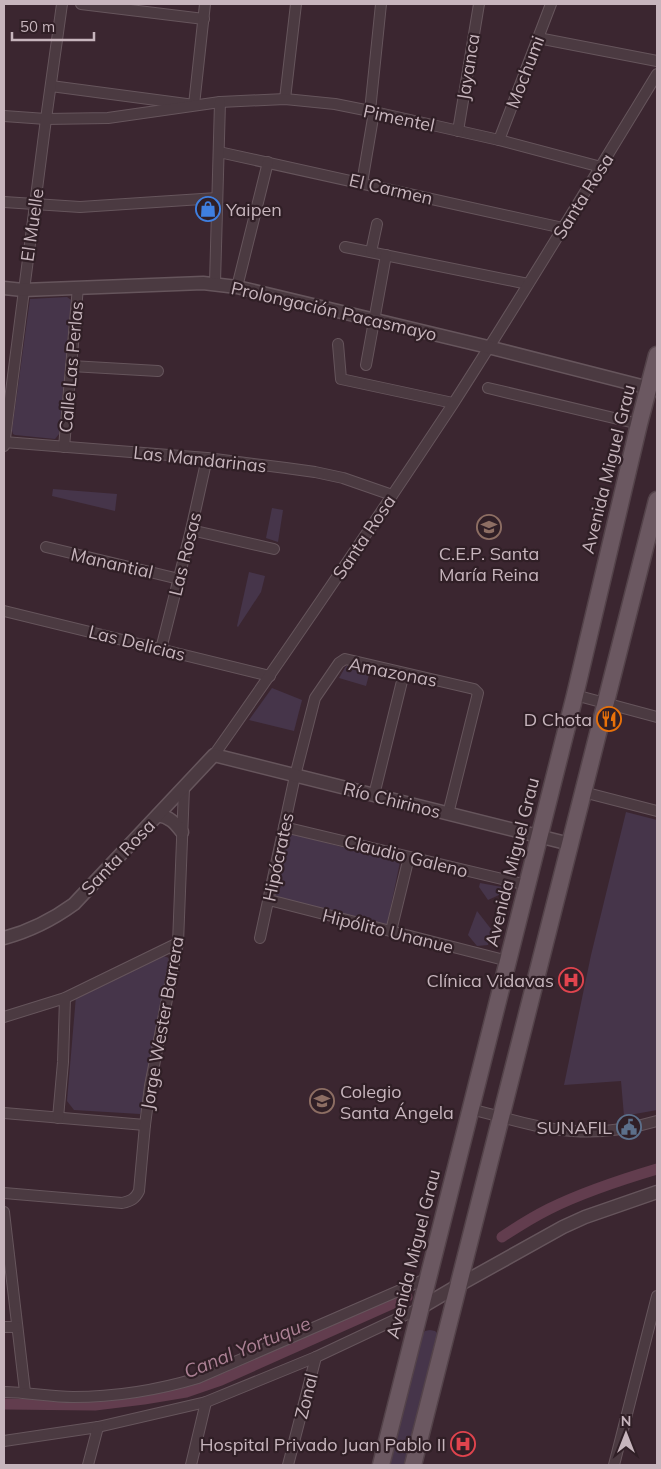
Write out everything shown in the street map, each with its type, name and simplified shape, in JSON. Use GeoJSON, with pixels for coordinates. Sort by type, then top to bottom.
{"type":"FeatureCollection","features":[{"type":"Feature","properties":{"kind":"main road","name":"Avenida Miguel Grau"},"geometry":{"type":"LineString","coordinates":[[381,1465],[575,695],[639,424],[653,388],[657,355]]}},
{"type":"Feature","properties":{"kind":"main road"},"geometry":{"type":"LineString","coordinates":[[413,1465],[657,500]]}},
{"type":"Feature","properties":{"kind":"street","name":"El Muelle"},"geometry":{"type":"LineString","coordinates":[[4,446],[62,4]]}},
{"type":"Feature","properties":{"kind":"street"},"geometry":{"type":"LineString","coordinates":[[81,4],[204,19]]}},
{"type":"Feature","properties":{"kind":"street"},"geometry":{"type":"LineString","coordinates":[[194,105],[205,4]]}},
{"type":"Feature","properties":{"kind":"street"},"geometry":{"type":"LineString","coordinates":[[285,99],[296,4]]}},
{"type":"Feature","properties":{"kind":"street"},"geometry":{"type":"LineString","coordinates":[[362,183],[372,111],[381,4]]}},
{"type":"Feature","properties":{"kind":"street","name":"Jayanca"},"geometry":{"type":"LineString","coordinates":[[458,131],[479,4]]}},
{"type":"Feature","properties":{"kind":"street","name":"Mochumi"},"geometry":{"type":"LineString","coordinates":[[499,140],[551,4]]}},
{"type":"Feature","properties":{"kind":"street"},"geometry":{"type":"LineString","coordinates":[[538,38],[657,61]]}},
{"type":"Feature","properties":{"kind":"street","name":"Santa Rosa"},"geometry":{"type":"LineString","coordinates":[[4,938],[42,925],[74,904],[214,755],[270,676],[453,403],[564,228],[657,74]]}},
{"type":"Feature","properties":{"kind":"street","name":"Pimentel"},"geometry":{"type":"LineString","coordinates":[[50,86],[194,105]]}},
{"type":"Feature","properties":{"kind":"street","name":"Pimentel"},"geometry":{"type":"LineString","coordinates":[[4,116],[46,119],[108,118],[220,102],[285,99],[335,104],[372,111],[499,140],[601,167]]}},
{"type":"Feature","properties":{"kind":"street"},"geometry":{"type":"LineString","coordinates":[[215,284],[220,102]]}},
{"type":"Feature","properties":{"kind":"street","name":"El Carmen"},"geometry":{"type":"LineString","coordinates":[[219,152],[564,228]]}},
{"type":"Feature","properties":{"kind":"street"},"geometry":{"type":"LineString","coordinates":[[237,287],[268,162]]}},
{"type":"Feature","properties":{"kind":"street"},"geometry":{"type":"LineString","coordinates":[[4,202],[80,207],[217,198]]}},
{"type":"Feature","properties":{"kind":"street"},"geometry":{"type":"LineString","coordinates":[[371,252],[377,224]]}},
{"type":"Feature","properties":{"kind":"street"},"geometry":{"type":"LineString","coordinates":[[346,247],[528,284]]}},
{"type":"Feature","properties":{"kind":"street"},"geometry":{"type":"LineString","coordinates":[[366,365],[386,255]]}},
{"type":"Feature","properties":{"kind":"street","name":"Prolongación Pacasmayo"},"geometry":{"type":"LineString","coordinates":[[4,288],[23,290],[215,284],[237,287],[653,388]]}},
{"type":"Feature","properties":{"kind":"street","name":"Calle Las Perlas"},"geometry":{"type":"LineString","coordinates":[[64,447],[78,287]]}},
{"type":"Feature","properties":{"kind":"street"},"geometry":{"type":"LineString","coordinates":[[338,344],[341,379],[453,403]]}},
{"type":"Feature","properties":{"kind":"street"},"geometry":{"type":"LineString","coordinates":[[71,366],[158,371]]}},
{"type":"Feature","properties":{"kind":"street"},"geometry":{"type":"LineString","coordinates":[[488,388],[639,424]]}},
{"type":"Feature","properties":{"kind":"street","name":"Las Mandarinas"},"geometry":{"type":"LineString","coordinates":[[4,442],[208,458],[315,472],[342,478],[392,496]]}},
{"type":"Feature","properties":{"kind":"street","name":"Las Rosas"},"geometry":{"type":"LineString","coordinates":[[161,649],[208,458]]}},
{"type":"Feature","properties":{"kind":"street"},"geometry":{"type":"LineString","coordinates":[[191,530],[274,549]]}},
{"type":"Feature","properties":{"kind":"street","name":"Manantial"},"geometry":{"type":"LineString","coordinates":[[46,548],[179,579]]}},
{"type":"Feature","properties":{"kind":"street","name":"Las Delicias"},"geometry":{"type":"LineString","coordinates":[[4,611],[270,676]]}},
{"type":"Feature","properties":{"kind":"street","name":"Amazonas"},"geometry":{"type":"LineString","coordinates":[[295,776],[315,698],[345,658],[474,689],[478,693],[448,814]]}},
{"type":"Feature","properties":{"kind":"street"},"geometry":{"type":"LineString","coordinates":[[374,796],[404,672]]}},
{"type":"Feature","properties":{"kind":"street"},"geometry":{"type":"LineString","coordinates":[[575,695],[657,717]]}},
{"type":"Feature","properties":{"kind":"street","name":"Río Chirinos"},"geometry":{"type":"LineString","coordinates":[[214,755],[570,844]]}},
{"type":"Feature","properties":{"kind":"street","name":"Hipócrates"},"geometry":{"type":"LineString","coordinates":[[260,938],[295,776]]}},
{"type":"Feature","properties":{"kind":"street","name":"Jorge Wester Barrera"},"geometry":{"type":"LineString","coordinates":[[4,1193],[122,1203],[130,1202],[139,1191],[150,1086],[178,943],[184,788]]}},
{"type":"Feature","properties":{"kind":"street"},"geometry":{"type":"LineString","coordinates":[[583,792],[657,811]]}},
{"type":"Feature","properties":{"kind":"street"},"geometry":{"type":"LineString","coordinates":[[158,815],[166,817],[175,823],[182,832]]}},
{"type":"Feature","properties":{"kind":"street","name":"Claudio Galeno"},"geometry":{"type":"LineString","coordinates":[[284,826],[527,885]]}},
{"type":"Feature","properties":{"kind":"street"},"geometry":{"type":"LineString","coordinates":[[391,931],[410,857]]}},
{"type":"Feature","properties":{"kind":"street","name":"Hipólito Unanue"},"geometry":{"type":"LineString","coordinates":[[269,900],[508,961]]}},
{"type":"Feature","properties":{"kind":"street"},"geometry":{"type":"LineString","coordinates":[[4,1017],[65,998],[178,943]]}},
{"type":"Feature","properties":{"kind":"street"},"geometry":{"type":"LineString","coordinates":[[58,1118],[63,1062],[65,998]]}},
{"type":"Feature","properties":{"kind":"street"},"geometry":{"type":"LineString","coordinates":[[470,1109],[553,1129],[574,1131],[622,1129],[657,1121]]}},
{"type":"Feature","properties":{"kind":"street"},"geometry":{"type":"LineString","coordinates":[[4,1113],[145,1125]]}},
{"type":"Feature","properties":{"kind":"street"},"geometry":{"type":"LineString","coordinates":[[4,1442],[98,1427],[206,1402],[316,1357],[420,1308],[458,1284],[585,1217],[657,1192]]}},
{"type":"Feature","properties":{"kind":"street"},"geometry":{"type":"LineString","coordinates":[[4,1212],[7,1260],[25,1392]]}},
{"type":"Feature","properties":{"kind":"street"},"geometry":{"type":"LineString","coordinates":[[4,1392],[95,1397],[174,1385],[198,1378],[428,1278]]}},
{"type":"Feature","properties":{"kind":"street"},"geometry":{"type":"LineString","coordinates":[[614,1465],[657,1296]]}},
{"type":"Feature","properties":{"kind":"street"},"geometry":{"type":"LineString","coordinates":[[4,1327],[17,1327]]}},
{"type":"Feature","properties":{"kind":"street","name":"Zonal"},"geometry":{"type":"LineString","coordinates":[[288,1465],[316,1357]]}},
{"type":"Feature","properties":{"kind":"street"},"geometry":{"type":"LineString","coordinates":[[190,1465],[206,1402]]}},
{"type":"Feature","properties":{"kind":"street"},"geometry":{"type":"LineString","coordinates":[[88,1465],[98,1427]]}},
{"type":"Feature","properties":{"kind":"shaded area"},"geometry":{"type":"Polygon","coordinates":[[[67,297],[71,300],[59,434],[55,439],[15,435],[12,430],[30,299],[67,297]]]}},
{"type":"Feature","properties":{"kind":"shaded area"},"geometry":{"type":"Polygon","coordinates":[[[53,489],[117,494],[115,511],[52,496],[53,489]]]}},
{"type":"Feature","properties":{"kind":"shaded area"},"geometry":{"type":"Polygon","coordinates":[[[272,508],[283,510],[278,542],[266,538],[272,508]]]}},
{"type":"Feature","properties":{"kind":"shaded area"},"geometry":{"type":"Polygon","coordinates":[[[249,572],[265,576],[261,592],[238,627],[237,626],[249,572]]]}},
{"type":"Feature","properties":{"kind":"shaded area"},"geometry":{"type":"Polygon","coordinates":[[[346,666],[370,671],[366,686],[339,678],[346,666]]]}},
{"type":"Feature","properties":{"kind":"shaded area"},"geometry":{"type":"Polygon","coordinates":[[[272,688],[302,700],[294,731],[249,720],[272,688]]]}},
{"type":"Feature","properties":{"kind":"shaded area"},"geometry":{"type":"Polygon","coordinates":[[[626,812],[657,820],[657,1110],[624,1116],[621,1081],[564,1085],[591,955],[626,812]]]}},
{"type":"Feature","properties":{"kind":"shaded area"},"geometry":{"type":"Polygon","coordinates":[[[288,833],[400,862],[387,925],[274,897],[288,833]]]}},
{"type":"Feature","properties":{"kind":"shaded area"},"geometry":{"type":"Polygon","coordinates":[[[480,883],[502,887],[502,890],[499,895],[488,900],[479,887],[480,883]]]}},
{"type":"Feature","properties":{"kind":"shaded area"},"geometry":{"type":"Polygon","coordinates":[[[477,911],[491,929],[488,945],[477,946],[468,935],[477,911]]]}},
{"type":"Feature","properties":{"kind":"shaded area"},"geometry":{"type":"Polygon","coordinates":[[[161,955],[169,958],[143,1107],[140,1114],[74,1110],[67,1101],[76,996],[161,955]]]}},
{"type":"Feature","properties":{"kind":"shaded area"},"geometry":{"type":"Polygon","coordinates":[[[425,1331],[435,1331],[439,1335],[408,1465],[388,1465],[421,1337],[425,1331]]]}},
{"type":"Feature","properties":{"kind":"waterway","name":"Canal Yortuque"},"geometry":{"type":"LineString","coordinates":[[502,1237],[543,1212],[575,1197],[657,1169]]}},
{"type":"Feature","properties":{"kind":"waterway","name":"Canal Yortuque"},"geometry":{"type":"LineString","coordinates":[[4,1404],[95,1405],[186,1392],[221,1380],[407,1297]]}},
{"type":"Feature","properties":{"kind":"place","name":"Yaipen"},"geometry":{"type":"Point","coordinates":[208,209]}},
{"type":"Feature","properties":{"kind":"place","name":"C.E.P. Santa María Reina"},"geometry":{"type":"Point","coordinates":[489,527]}},
{"type":"Feature","properties":{"kind":"place","name":"D Chota"},"geometry":{"type":"Point","coordinates":[609,719]}},
{"type":"Feature","properties":{"kind":"place","name":"Clínica Vidavas"},"geometry":{"type":"Point","coordinates":[571,980]}},
{"type":"Feature","properties":{"kind":"place","name":"Colegio Santa Ángela"},"geometry":{"type":"Point","coordinates":[322,1101]}},
{"type":"Feature","properties":{"kind":"place","name":"SUNAFIL"},"geometry":{"type":"Point","coordinates":[629,1127]}},
{"type":"Feature","properties":{"kind":"place","name":"Hospital Privado Juan Pablo II"},"geometry":{"type":"Point","coordinates":[463,1444]}}]}
